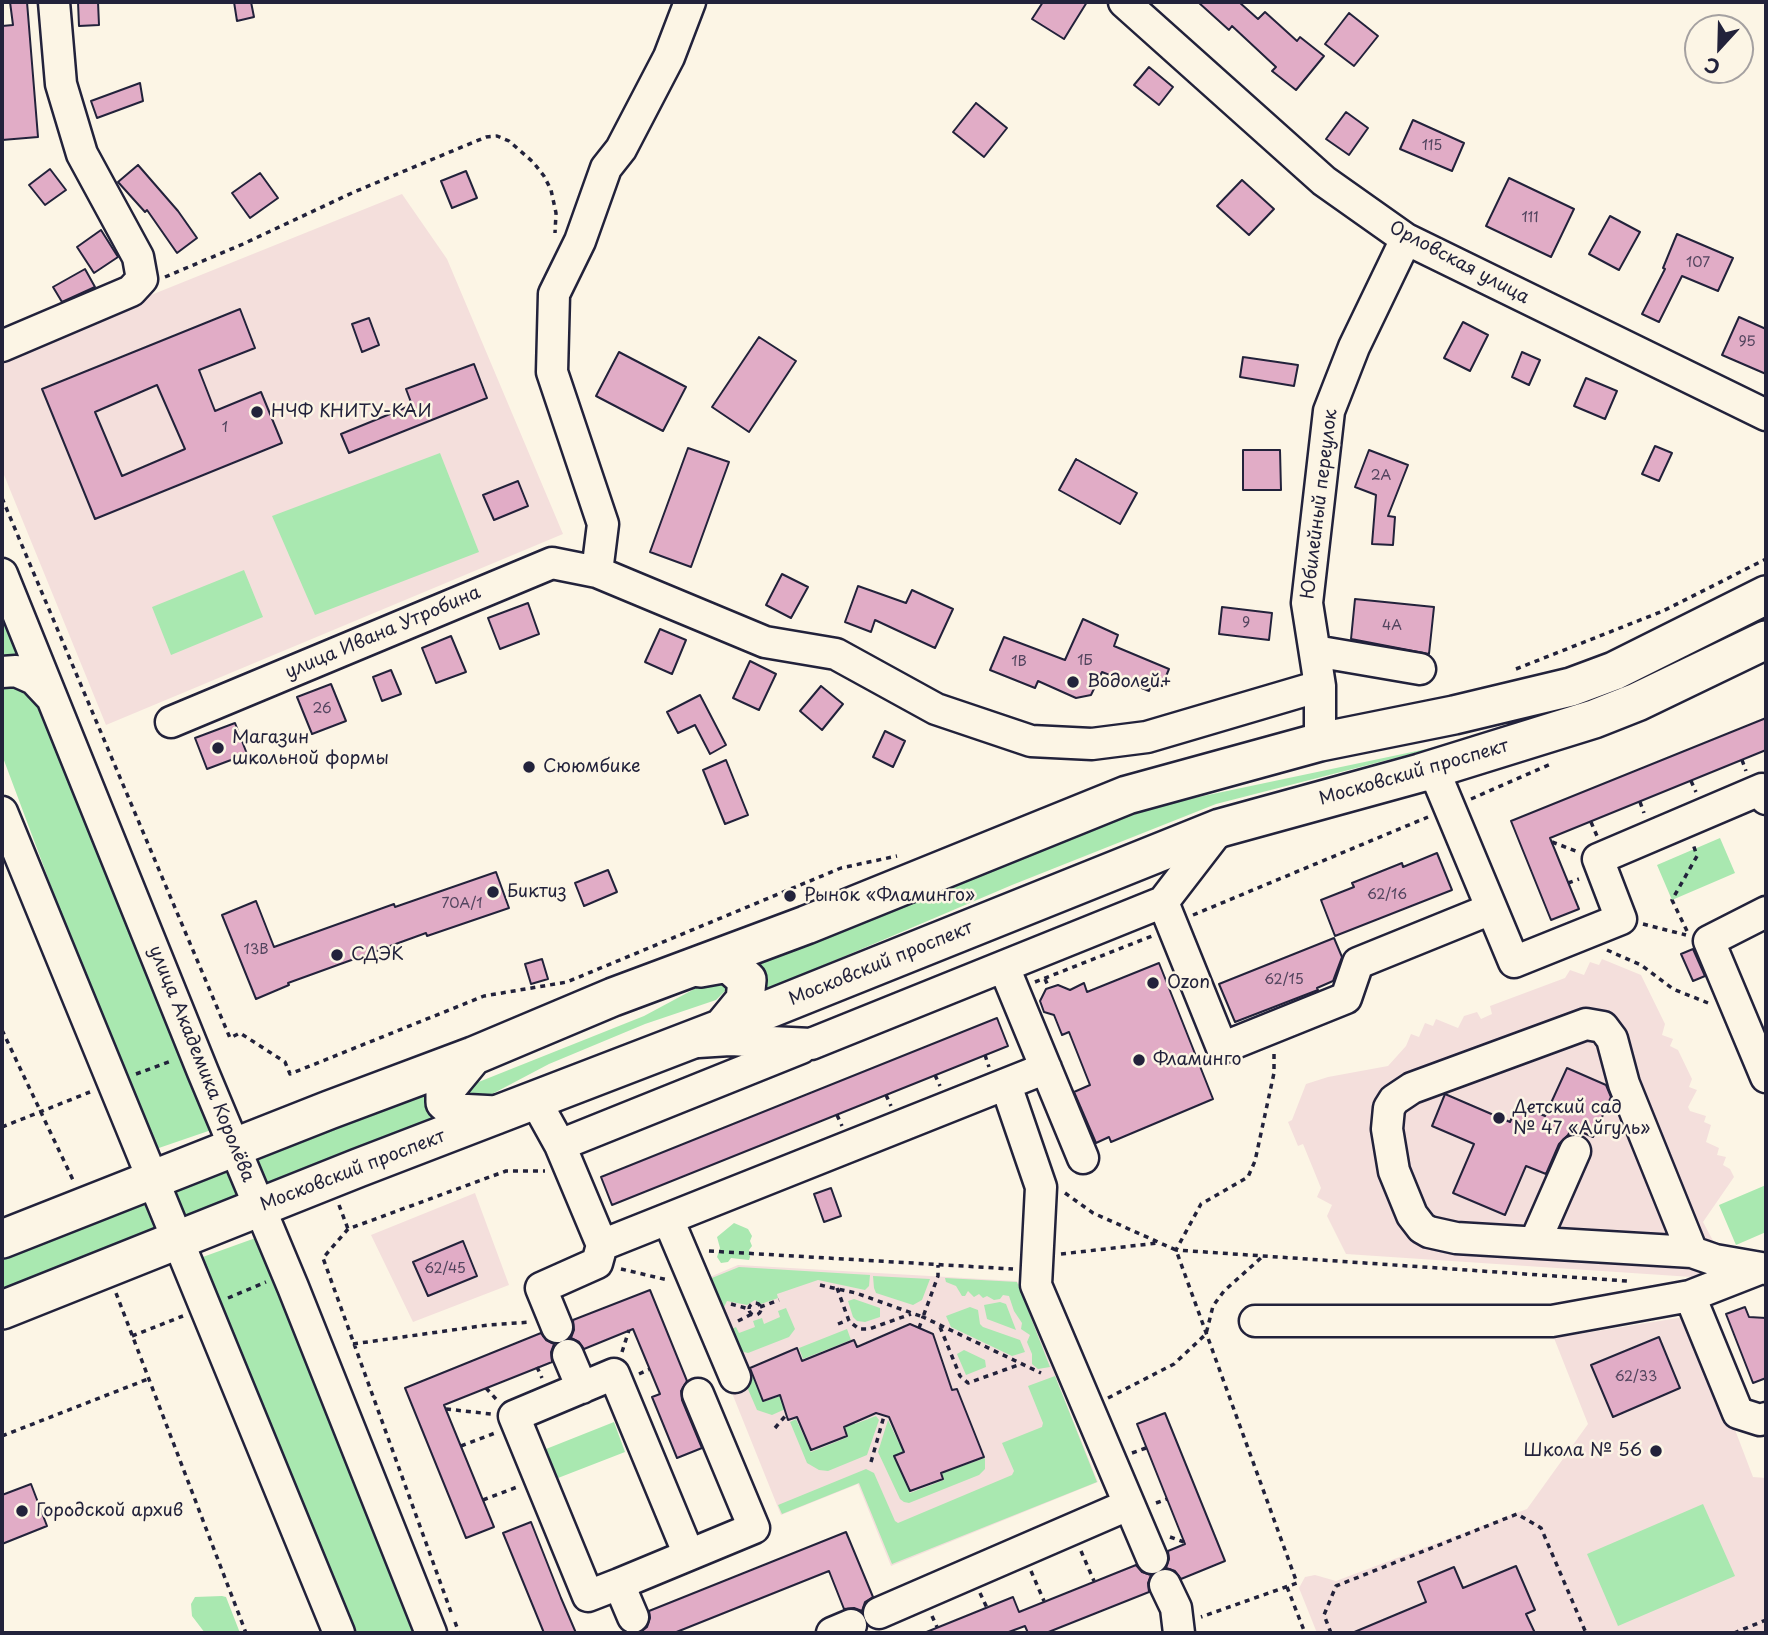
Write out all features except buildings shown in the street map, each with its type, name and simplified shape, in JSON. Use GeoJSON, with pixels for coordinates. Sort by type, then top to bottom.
{"type":"FeatureCollection","features":[{"type":"Feature","properties":{"kind":"main road"},"geometry":{"type":"LineString","coordinates":[[2,1239],[473,1056],[678,972],[806,925],[1127,795],[1320,742],[1454,715],[1571,687],[1614,671],[1766,596]]}},
{"type":"Feature","properties":{"kind":"main road","name":"Московский проспект"},"geometry":{"type":"LineString","coordinates":[[2,1310],[722,1028],[1220,828],[1594,719],[1637,702],[1766,640]]}},
{"type":"Feature","properties":{"kind":"main road"},"geometry":{"type":"LineString","coordinates":[[678,972],[728,963],[747,980],[745,1000],[722,1028]]}},
{"type":"Feature","properties":{"kind":"main road"},"geometry":{"type":"LineString","coordinates":[[473,1056],[445,1090],[445,1102],[458,1113],[496,1115]]}},
{"type":"Feature","properties":{"kind":"street"},"geometry":{"type":"LineString","coordinates":[[2,346],[131,291],[142,279],[138,257],[82,154],[61,84],[54,2]]}},
{"type":"Feature","properties":{"kind":"street"},"geometry":{"type":"LineString","coordinates":[[597,572],[603,524],[552,372],[554,294],[580,241],[606,168],[621,149],[669,57],[690,2]]}},
{"type":"Feature","properties":{"kind":"street","name":"Орловская улица"},"geometry":{"type":"LineString","coordinates":[[1125,2],[1324,181],[1406,239],[1766,415]]}},
{"type":"Feature","properties":{"kind":"street","name":"Юбилейный переулок"},"geometry":{"type":"LineString","coordinates":[[1320,742],[1320,686],[1307,603],[1329,411],[1354,347],[1406,239]]}},
{"type":"Feature","properties":{"kind":"street","name":"улица Ивана Утробина"},"geometry":{"type":"LineString","coordinates":[[171,722],[552,563],[597,572],[765,642],[836,654],[936,709],[1031,741],[1092,744],[1147,737],[1320,686]]}},
{"type":"Feature","properties":{"kind":"street","name":"улица Академика Королёва"},"geometry":{"type":"LineString","coordinates":[[2,573],[431,1633]]}},
{"type":"Feature","properties":{"kind":"street"},"geometry":{"type":"LineString","coordinates":[[1315,651],[1420,669]]}},
{"type":"Feature","properties":{"kind":"street"},"geometry":{"type":"LineString","coordinates":[[2,672],[16,671],[34,679],[52,698]]}},
{"type":"Feature","properties":{"kind":"street"},"geometry":{"type":"LineString","coordinates":[[1433,768],[1514,962],[1621,919],[1598,859],[1762,789],[1766,799]]}},
{"type":"Feature","properties":{"kind":"street"},"geometry":{"type":"LineString","coordinates":[[2,812],[339,1633]]}},
{"type":"Feature","properties":{"kind":"street"},"geometry":{"type":"LineString","coordinates":[[564,1156],[811,1044],[1163,902],[1220,828]]}},
{"type":"Feature","properties":{"kind":"street"},"geometry":{"type":"LineString","coordinates":[[1163,902],[1222,1048],[1346,998],[1358,963],[1491,909]]}},
{"type":"Feature","properties":{"kind":"street"},"geometry":{"type":"LineString","coordinates":[[1766,912],[1709,941],[1752,1027],[1766,1077]]}},
{"type":"Feature","properties":{"kind":"street"},"geometry":{"type":"LineString","coordinates":[[1004,967],[1083,1158]]}},
{"type":"Feature","properties":{"kind":"street"},"geometry":{"type":"LineString","coordinates":[[1692,1251],[1624,1084],[1612,1039],[1603,1027],[1586,1024],[1412,1088],[1394,1100],[1386,1117],[1394,1171],[1412,1215],[1422,1228],[1437,1235],[1692,1251],[1715,1260],[1763,1269]]}},
{"type":"Feature","properties":{"kind":"street"},"geometry":{"type":"LineString","coordinates":[[680,1043],[730,1040],[811,1044]]}},
{"type":"Feature","properties":{"kind":"street"},"geometry":{"type":"LineString","coordinates":[[556,1323],[541,1288],[599,1254],[668,1219],[1046,1068]]}},
{"type":"Feature","properties":{"kind":"street"},"geometry":{"type":"LineString","coordinates":[[1006,1085],[1041,1187],[1036,1285],[1152,1558]]}},
{"type":"Feature","properties":{"kind":"street"},"geometry":{"type":"LineString","coordinates":[[536,1100],[564,1156],[599,1254]]}},
{"type":"Feature","properties":{"kind":"street"},"geometry":{"type":"LineString","coordinates":[[1535,1242],[1575,1151]]}},
{"type":"Feature","properties":{"kind":"street"},"geometry":{"type":"LineString","coordinates":[[668,1219],[736,1377]]}},
{"type":"Feature","properties":{"kind":"street"},"geometry":{"type":"LineString","coordinates":[[1255,1321],[1552,1321],[1690,1296],[1763,1269]]}},
{"type":"Feature","properties":{"kind":"street"},"geometry":{"type":"LineString","coordinates":[[1690,1296],[1738,1413],[1760,1420],[1766,1418]]}},
{"type":"Feature","properties":{"kind":"street"},"geometry":{"type":"LineString","coordinates":[[569,1355],[582,1388]]}},
{"type":"Feature","properties":{"kind":"street"},"geometry":{"type":"LineString","coordinates":[[690,1555],[614,1374],[515,1420],[589,1597],[619,1584],[690,1555],[754,1528],[698,1394]]}},
{"type":"Feature","properties":{"kind":"street"},"geometry":{"type":"LineString","coordinates":[[879,1613],[1128,1506]]}},
{"type":"Feature","properties":{"kind":"street"},"geometry":{"type":"LineString","coordinates":[[619,1584],[633,1618]]}},
{"type":"Feature","properties":{"kind":"street"},"geometry":{"type":"LineString","coordinates":[[1165,1585],[1176,1608],[1179,1629]]}},
{"type":"Feature","properties":{"kind":"path"},"geometry":{"type":"LineString","coordinates":[[131,291],[486,137],[497,136],[509,141],[533,162],[544,176],[551,190],[556,214],[555,240]]}},
{"type":"Feature","properties":{"kind":"path"},"geometry":{"type":"LineString","coordinates":[[2,498],[230,1038],[240,1033],[285,1062],[290,1074],[456,1008]]}},
{"type":"Feature","properties":{"kind":"path"},"geometry":{"type":"LineString","coordinates":[[1621,919],[1690,936],[1672,900],[1697,856],[1684,822]]}},
{"type":"Feature","properties":{"kind":"path"},"geometry":{"type":"LineString","coordinates":[[1577,937],[1641,965],[1673,989],[1752,1027]]}},
{"type":"Feature","properties":{"kind":"path"},"geometry":{"type":"LineString","coordinates":[[1045,979],[1049,988]]}},
{"type":"Feature","properties":{"kind":"path"},"geometry":{"type":"LineString","coordinates":[[1179,1629],[1297,1583],[1176,1250],[1201,1204],[1248,1177],[1255,1161],[1274,1073],[1273,1028]]}},
{"type":"Feature","properties":{"kind":"path"},"geometry":{"type":"LineString","coordinates":[[2,1030],[74,1182]]}},
{"type":"Feature","properties":{"kind":"path"},"geometry":{"type":"LineString","coordinates":[[133,1075],[176,1059]]}},
{"type":"Feature","properties":{"kind":"path"},"geometry":{"type":"LineString","coordinates":[[2,1127],[99,1089]]}},
{"type":"Feature","properties":{"kind":"path"},"geometry":{"type":"LineString","coordinates":[[459,1633],[323,1258],[348,1229],[506,1171],[542,1172],[564,1156]]}},
{"type":"Feature","properties":{"kind":"path"},"geometry":{"type":"LineString","coordinates":[[1059,1188],[1093,1213],[1176,1250],[1632,1281]]}},
{"type":"Feature","properties":{"kind":"path"},"geometry":{"type":"LineString","coordinates":[[336,1197],[348,1229]]}},
{"type":"Feature","properties":{"kind":"path"},"geometry":{"type":"LineString","coordinates":[[681,1250],[938,1265],[1037,1263],[1160,1243]]}},
{"type":"Feature","properties":{"kind":"path"},"geometry":{"type":"LineString","coordinates":[[599,1254],[673,1281]]}},
{"type":"Feature","properties":{"kind":"path"},"geometry":{"type":"LineString","coordinates":[[1087,1408],[1174,1364],[1206,1334],[1213,1306],[1224,1291],[1263,1256]]}},
{"type":"Feature","properties":{"kind":"path"},"geometry":{"type":"LineString","coordinates":[[919,1328],[938,1276],[938,1265]]}},
{"type":"Feature","properties":{"kind":"path"},"geometry":{"type":"LineString","coordinates":[[223,1300],[267,1282]]}},
{"type":"Feature","properties":{"kind":"path"},"geometry":{"type":"LineString","coordinates":[[820,1285],[913,1313],[1041,1373]]}},
{"type":"Feature","properties":{"kind":"path"},"geometry":{"type":"LineString","coordinates":[[113,1286],[246,1633]]}},
{"type":"Feature","properties":{"kind":"path"},"geometry":{"type":"LineString","coordinates":[[837,1288],[848,1320],[853,1326],[864,1329],[913,1313]]}},
{"type":"Feature","properties":{"kind":"path"},"geometry":{"type":"LineString","coordinates":[[749,1310],[753,1303],[760,1307],[779,1300]]}},
{"type":"Feature","properties":{"kind":"path"},"geometry":{"type":"LineString","coordinates":[[728,1303],[756,1315],[760,1312],[760,1307]]}},
{"type":"Feature","properties":{"kind":"path"},"geometry":{"type":"LineString","coordinates":[[132,1336],[192,1313]]}},
{"type":"Feature","properties":{"kind":"path"},"geometry":{"type":"LineString","coordinates":[[838,1324],[848,1320]]}},
{"type":"Feature","properties":{"kind":"path"},"geometry":{"type":"LineString","coordinates":[[353,1344],[488,1325],[556,1323]]}},
{"type":"Feature","properties":{"kind":"path"},"geometry":{"type":"LineString","coordinates":[[939,1325],[963,1381],[973,1383],[1021,1364]]}},
{"type":"Feature","properties":{"kind":"path"},"geometry":{"type":"LineString","coordinates":[[2,1436],[148,1379]]}},
{"type":"Feature","properties":{"kind":"path"},"geometry":{"type":"LineString","coordinates":[[446,1409],[515,1420]]}},
{"type":"Feature","properties":{"kind":"path"},"geometry":{"type":"LineString","coordinates":[[775,1428],[786,1415]]}},
{"type":"Feature","properties":{"kind":"path"},"geometry":{"type":"LineString","coordinates":[[871,1462],[884,1416]]}},
{"type":"Feature","properties":{"kind":"path"},"geometry":{"type":"LineString","coordinates":[[461,1446],[515,1420]]}},
{"type":"Feature","properties":{"kind":"path"},"geometry":{"type":"LineString","coordinates":[[483,1500],[539,1478]]}},
{"type":"Feature","properties":{"kind":"path"},"geometry":{"type":"LineString","coordinates":[[1331,1633],[1324,1615],[1336,1586],[1517,1514],[1541,1528],[1586,1633]]}},
{"type":"Feature","properties":{"kind":"path"},"geometry":{"type":"LineString","coordinates":[[1072,1530],[1094,1581]]}},
{"type":"Feature","properties":{"kind":"path"},"geometry":{"type":"LineString","coordinates":[[1022,1551],[1044,1601]]}},
{"type":"Feature","properties":{"kind":"path"},"geometry":{"type":"LineString","coordinates":[[1287,1587],[1305,1633]]}},
{"type":"Feature","properties":{"kind":"path"},"geometry":{"type":"LineString","coordinates":[[1734,1633],[1766,1620]]}},
{"type":"Feature","properties":{"kind":"shaded area","name":"НЧФ КНИТУ-КАИ"},"geometry":{"type":"Polygon","coordinates":[[[402,194],[447,259],[563,534],[106,725],[2,470],[2,355],[402,194]]]}},
{"type":"Feature","properties":{"kind":"shaded area","name":"Детский сад № 47 «Айгуль»"},"geometry":{"type":"Polygon","coordinates":[[[1602,959],[1641,975],[1665,1024],[1662,1035],[1673,1039],[1670,1046],[1678,1050],[1692,1079],[1689,1087],[1697,1090],[1688,1107],[1690,1111],[1706,1116],[1704,1122],[1711,1125],[1706,1142],[1719,1148],[1717,1155],[1726,1157],[1723,1165],[1730,1169],[1734,1177],[1703,1222],[1719,1252],[1707,1278],[1346,1254],[1327,1216],[1332,1205],[1317,1197],[1321,1188],[1303,1144],[1298,1146],[1288,1122],[1292,1120],[1306,1084],[1328,1077],[1388,1066],[1406,1046],[1411,1034],[1419,1037],[1425,1023],[1433,1026],[1436,1019],[1458,1028],[1464,1016],[1477,1012],[1481,1019],[1492,1014],[1490,1006],[1565,978],[1570,970],[1584,975],[1590,962],[1599,965],[1602,959]]]}},
{"type":"Feature","properties":{"kind":"shaded area"},"geometry":{"type":"Polygon","coordinates":[[[475,1193],[509,1285],[413,1322],[371,1235],[475,1193]]]}},
{"type":"Feature","properties":{"kind":"shaded area"},"geometry":{"type":"Polygon","coordinates":[[[738,1265],[1017,1281],[1098,1482],[891,1566],[858,1484],[781,1515],[689,1286],[738,1265]]]}},
{"type":"Feature","properties":{"kind":"shaded area","name":"Школа № 56"},"geometry":{"type":"Polygon","coordinates":[[[1684,1317],[1694,1322],[1753,1477],[1766,1478],[1766,1633],[1317,1633],[1299,1588],[1305,1577],[1315,1575],[1336,1581],[1527,1509],[1588,1424],[1554,1338],[1684,1317]]]}},
{"type":"Feature","properties":{"kind":"green space"},"geometry":{"type":"Polygon","coordinates":[[[440,453],[479,552],[315,615],[272,516],[440,453]]]}},
{"type":"Feature","properties":{"kind":"green space"},"geometry":{"type":"Polygon","coordinates":[[[244,570],[263,617],[171,655],[152,607],[244,570]]]}},
{"type":"Feature","properties":{"kind":"green space"},"geometry":{"type":"Polygon","coordinates":[[[2,595],[34,666],[2,661],[2,595]]]}},
{"type":"Feature","properties":{"kind":"green space"},"geometry":{"type":"Polygon","coordinates":[[[8,685],[32,690],[220,1127],[153,1150],[127,1089],[2,755],[2,688],[8,685]]]}},
{"type":"Feature","properties":{"kind":"green space"},"geometry":{"type":"Polygon","coordinates":[[[1450,744],[1216,804],[1012,885],[763,991],[755,963],[1114,821],[1170,803],[1450,744]]]}},
{"type":"Feature","properties":{"kind":"green space"},"geometry":{"type":"Polygon","coordinates":[[[1720,838],[1735,873],[1672,900],[1657,865],[1720,838]]]}},
{"type":"Feature","properties":{"kind":"green space"},"geometry":{"type":"Polygon","coordinates":[[[720,978],[727,989],[716,1000],[645,1024],[549,1064],[475,1103],[463,1100],[466,1087],[644,1016],[713,979],[720,978]]]}},
{"type":"Feature","properties":{"kind":"green space"},"geometry":{"type":"Polygon","coordinates":[[[436,1085],[449,1118],[265,1190],[251,1158],[436,1085]]]}},
{"type":"Feature","properties":{"kind":"green space"},"geometry":{"type":"Polygon","coordinates":[[[231,1167],[243,1198],[182,1222],[170,1190],[231,1167]]]}},
{"type":"Feature","properties":{"kind":"green space"},"geometry":{"type":"Polygon","coordinates":[[[1766,1185],[1766,1232],[1736,1245],[1719,1205],[1766,1185]]]}},
{"type":"Feature","properties":{"kind":"green space"},"geometry":{"type":"Polygon","coordinates":[[[149,1200],[160,1229],[2,1293],[2,1259],[149,1200]]]}},
{"type":"Feature","properties":{"kind":"green space"},"geometry":{"type":"Polygon","coordinates":[[[734,1223],[748,1229],[752,1236],[750,1257],[749,1260],[731,1258],[728,1262],[721,1263],[717,1257],[720,1248],[717,1237],[734,1223]]]}},
{"type":"Feature","properties":{"kind":"green space"},"geometry":{"type":"Polygon","coordinates":[[[261,1236],[419,1633],[351,1633],[200,1258],[261,1236]]]}},
{"type":"Feature","properties":{"kind":"green space"},"geometry":{"type":"Polygon","coordinates":[[[739,1267],[870,1275],[869,1286],[865,1290],[818,1280],[777,1294],[778,1298],[761,1304],[755,1300],[747,1305],[727,1301],[717,1321],[702,1282],[739,1267]]]}},
{"type":"Feature","properties":{"kind":"green space"},"geometry":{"type":"Polygon","coordinates":[[[873,1276],[930,1279],[922,1300],[913,1305],[876,1293],[873,1276]]]}},
{"type":"Feature","properties":{"kind":"green space"},"geometry":{"type":"Polygon","coordinates":[[[945,1278],[1017,1282],[1050,1367],[1038,1369],[1032,1364],[1032,1354],[1027,1342],[1030,1335],[1021,1329],[1022,1323],[1009,1296],[1003,1295],[994,1300],[987,1296],[983,1298],[979,1294],[974,1297],[968,1291],[962,1296],[956,1286],[946,1282],[945,1278]]]}},
{"type":"Feature","properties":{"kind":"green space"},"geometry":{"type":"Polygon","coordinates":[[[854,1299],[880,1308],[880,1317],[865,1322],[857,1321],[848,1301],[854,1299]]]}},
{"type":"Feature","properties":{"kind":"green space"},"geometry":{"type":"Polygon","coordinates":[[[1000,1302],[1006,1304],[1016,1330],[987,1319],[984,1305],[1000,1302]]]}},
{"type":"Feature","properties":{"kind":"green space"},"geometry":{"type":"Polygon","coordinates":[[[970,1307],[978,1310],[983,1327],[1020,1340],[1025,1352],[1012,1356],[951,1327],[946,1316],[970,1307]]]}},
{"type":"Feature","properties":{"kind":"green space"},"geometry":{"type":"Polygon","coordinates":[[[786,1308],[795,1329],[789,1337],[748,1353],[732,1349],[725,1332],[736,1327],[739,1333],[755,1327],[753,1321],[762,1318],[764,1324],[780,1317],[778,1311],[786,1308]]]}},
{"type":"Feature","properties":{"kind":"green space"},"geometry":{"type":"Polygon","coordinates":[[[847,1329],[851,1340],[803,1359],[799,1348],[847,1329]]]}},
{"type":"Feature","properties":{"kind":"green space"},"geometry":{"type":"Polygon","coordinates":[[[964,1350],[985,1360],[986,1367],[966,1375],[957,1354],[964,1350]]]}},
{"type":"Feature","properties":{"kind":"green space"},"geometry":{"type":"Polygon","coordinates":[[[749,1368],[763,1402],[786,1394],[792,1406],[772,1415],[757,1410],[744,1380],[746,1369],[749,1368]]]}},
{"type":"Feature","properties":{"kind":"green space"},"geometry":{"type":"Polygon","coordinates":[[[1055,1376],[1097,1482],[892,1564],[859,1483],[782,1514],[778,1505],[866,1469],[874,1473],[898,1523],[1012,1475],[1014,1471],[1002,1443],[1042,1427],[1043,1423],[1028,1386],[1055,1376]]]}},
{"type":"Feature","properties":{"kind":"green space"},"geometry":{"type":"Polygon","coordinates":[[[876,1416],[879,1420],[867,1455],[828,1471],[819,1470],[807,1463],[790,1422],[796,1419],[811,1452],[848,1437],[843,1422],[852,1418],[855,1424],[876,1416]]]}},
{"type":"Feature","properties":{"kind":"green space"},"geometry":{"type":"Polygon","coordinates":[[[888,1420],[899,1443],[904,1441],[907,1449],[894,1456],[910,1493],[944,1480],[942,1473],[985,1458],[985,1469],[979,1475],[909,1503],[904,1502],[900,1499],[878,1452],[888,1420]]]}},
{"type":"Feature","properties":{"kind":"green space"},"geometry":{"type":"Polygon","coordinates":[[[614,1422],[625,1452],[558,1478],[546,1449],[614,1422]]]}},
{"type":"Feature","properties":{"kind":"green space"},"geometry":{"type":"Polygon","coordinates":[[[1703,1504],[1735,1576],[1618,1626],[1587,1554],[1703,1504]]]}},
{"type":"Feature","properties":{"kind":"green space"},"geometry":{"type":"Polygon","coordinates":[[[195,1597],[226,1597],[240,1633],[205,1633],[192,1616],[191,1604],[195,1597]]]}},
{"type":"Feature","properties":{"kind":"place","name":"НЧФ КНИТУ-КАИ"},"geometry":{"type":"Point","coordinates":[257,412]}},
{"type":"Feature","properties":{"kind":"place","name":"Водолей+"},"geometry":{"type":"Point","coordinates":[1073,682]}},
{"type":"Feature","properties":{"kind":"place","name":"Магазин школьной формы"},"geometry":{"type":"Point","coordinates":[218,748]}},
{"type":"Feature","properties":{"kind":"place","name":"Сююмбике"},"geometry":{"type":"Point","coordinates":[529,767]}},
{"type":"Feature","properties":{"kind":"place","name":"Биктиз"},"geometry":{"type":"Point","coordinates":[493,892]}},
{"type":"Feature","properties":{"kind":"place","name":"Рынок «Фламинго»"},"geometry":{"type":"Point","coordinates":[790,896]}},
{"type":"Feature","properties":{"kind":"place","name":"СДЭК"},"geometry":{"type":"Point","coordinates":[337,955]}},
{"type":"Feature","properties":{"kind":"place","name":"Ozon"},"geometry":{"type":"Point","coordinates":[1153,983]}},
{"type":"Feature","properties":{"kind":"place","name":"Фламинго"},"geometry":{"type":"Point","coordinates":[1139,1060]}},
{"type":"Feature","properties":{"kind":"place","name":"Детский сад № 47 «Айгуль»"},"geometry":{"type":"Point","coordinates":[1499,1118]}},
{"type":"Feature","properties":{"kind":"place","name":"Школа № 56"},"geometry":{"type":"Point","coordinates":[1656,1451]}},
{"type":"Feature","properties":{"kind":"place","name":"Городской архив"},"geometry":{"type":"Point","coordinates":[22,1511]}}]}
